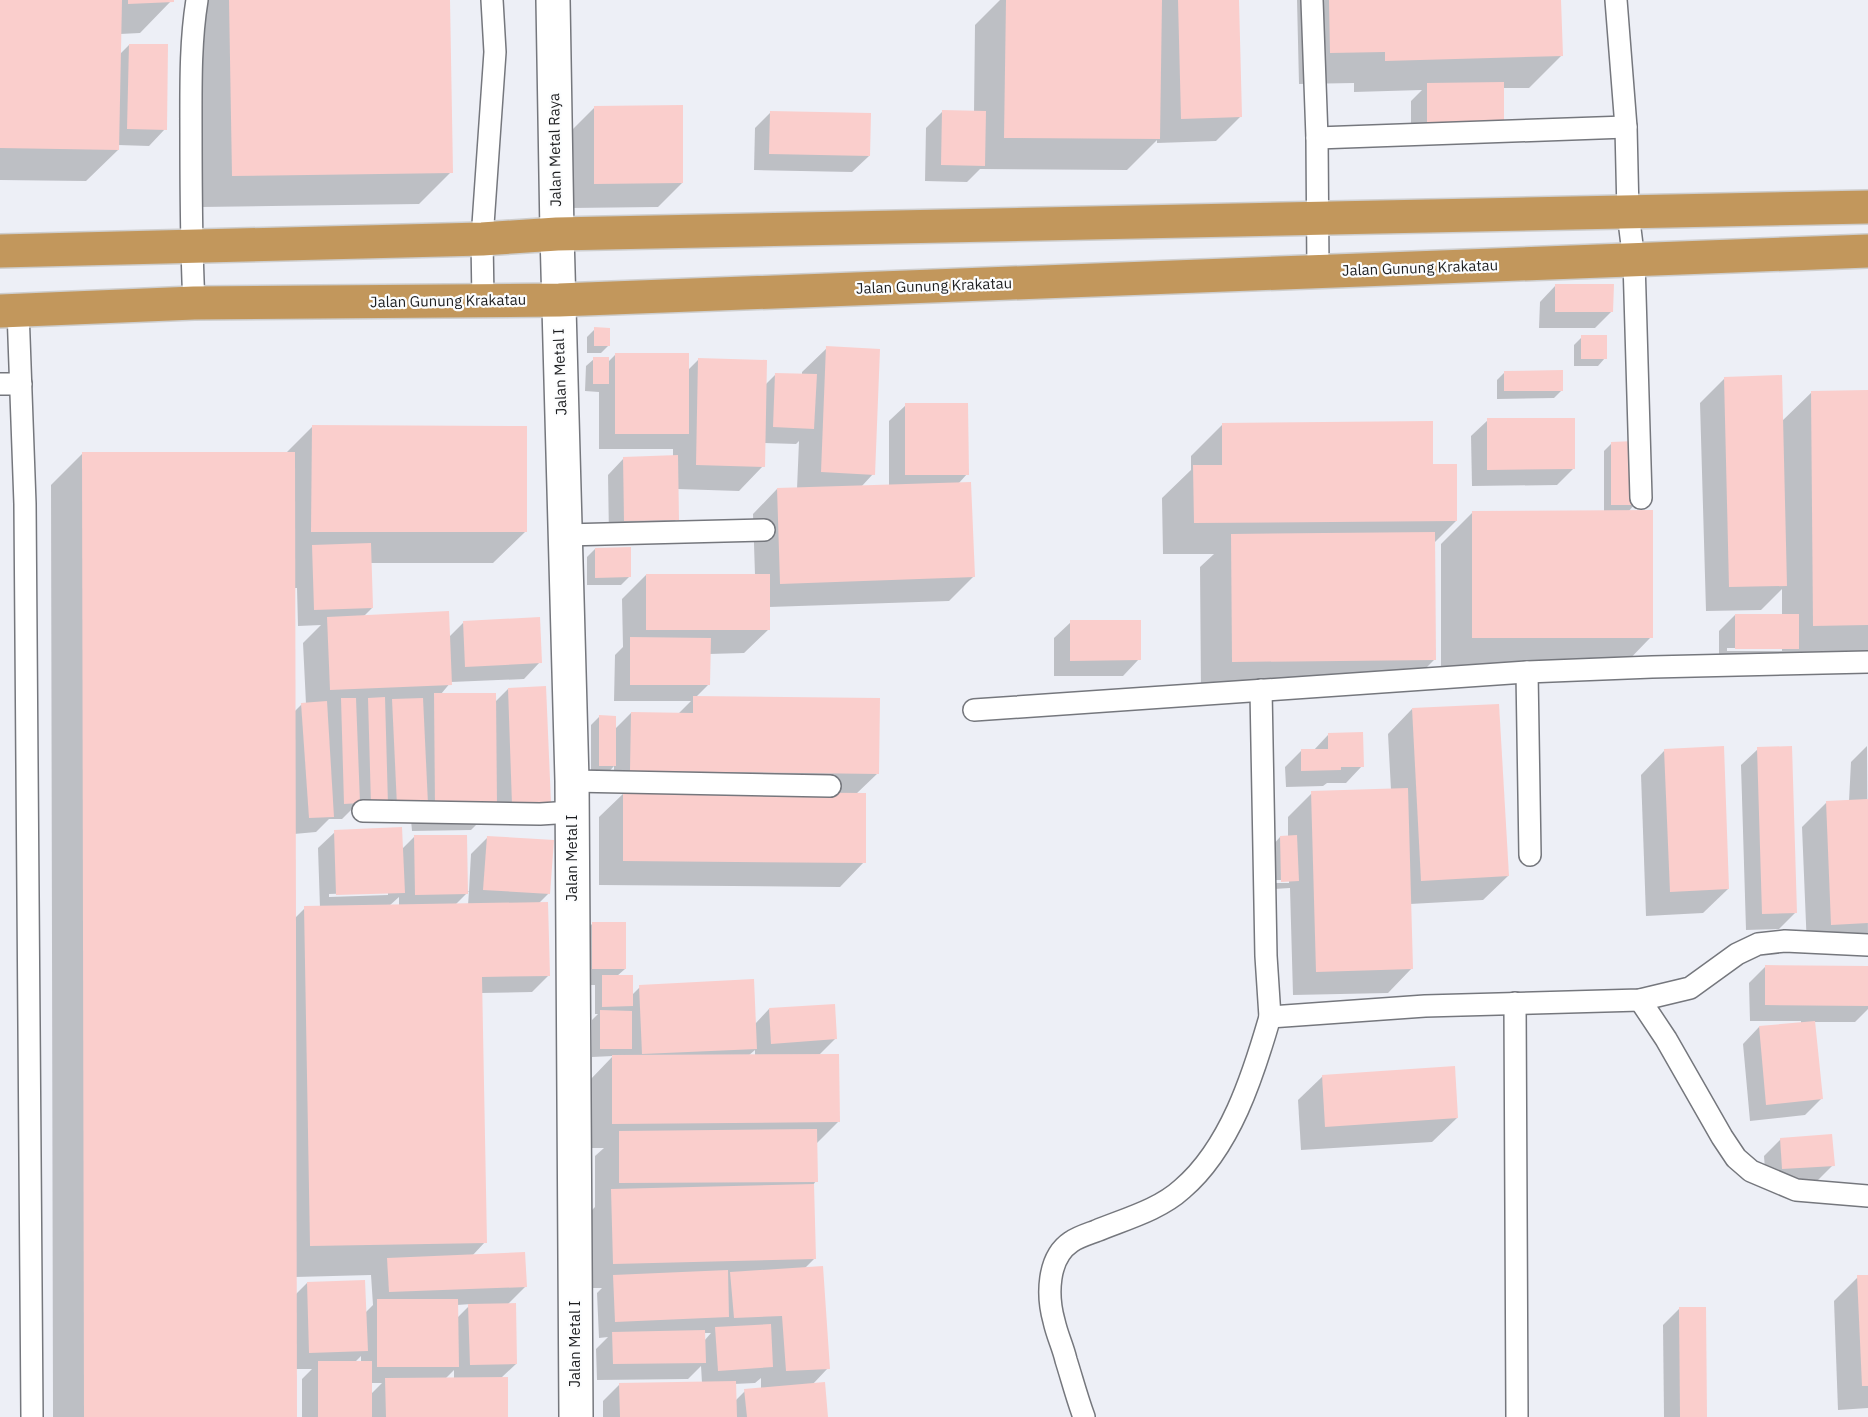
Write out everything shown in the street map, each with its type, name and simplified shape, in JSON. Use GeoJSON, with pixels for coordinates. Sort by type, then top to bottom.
{"type":"FeatureCollection","features":[{"type":"Feature","properties":{"kind":"highway"},"geometry":{"type":"LineString","coordinates":[[0,251],[482,239],[557,234],[1868,207]]}},
{"type":"Feature","properties":{"kind":"highway","name":"Jalan Gunung Krakatau"},"geometry":{"type":"LineString","coordinates":[[9,311],[194,303],[558,300],[1868,251]]}},
{"type":"Feature","properties":{"kind":"street","name":"Jalan Metal Raya"},"geometry":{"type":"LineString","coordinates":[[553,0],[558,300]]}},
{"type":"Feature","properties":{"kind":"street","name":"Jalan Metal I"},"geometry":{"type":"LineString","coordinates":[[558,300],[572,796],[576,1417]]}},
{"type":"Feature","properties":{"kind":"lane"},"geometry":{"type":"LineString","coordinates":[[194,303],[191,247],[191,104],[194,16],[197,0]]}},
{"type":"Feature","properties":{"kind":"lane"},"geometry":{"type":"LineString","coordinates":[[483,300],[482,239],[495,52],[492,0]]}},
{"type":"Feature","properties":{"kind":"lane"},"geometry":{"type":"LineString","coordinates":[[1312,0],[1317,138],[1318,271]]}},
{"type":"Feature","properties":{"kind":"lane"},"geometry":{"type":"LineString","coordinates":[[1616,0],[1626,127],[1628,213],[1634,261],[1641,498]]}},
{"type":"Feature","properties":{"kind":"lane"},"geometry":{"type":"LineString","coordinates":[[1317,138],[1626,127]]}},
{"type":"Feature","properties":{"kind":"lane"},"geometry":{"type":"LineString","coordinates":[[9,311],[10,384],[25,516],[32,1417]]}},
{"type":"Feature","properties":{"kind":"lane"},"geometry":{"type":"LineString","coordinates":[[565,536],[764,530]]}},
{"type":"Feature","properties":{"kind":"lane"},"geometry":{"type":"LineString","coordinates":[[974,710],[1527,672],[1868,662]]}},
{"type":"Feature","properties":{"kind":"lane"},"geometry":{"type":"LineString","coordinates":[[1527,672],[1530,855]]}},
{"type":"Feature","properties":{"kind":"lane"},"geometry":{"type":"LineString","coordinates":[[1084,1417],[1053,1320],[1050,1292],[1055,1261],[1070,1242],[1161,1203],[1181,1191],[1201,1171],[1221,1142],[1248,1085],[1270,1017],[1266,956],[1261,690]]}},
{"type":"Feature","properties":{"kind":"lane"},"geometry":{"type":"LineString","coordinates":[[363,811],[540,814],[572,796],[830,786]]}},
{"type":"Feature","properties":{"kind":"lane"},"geometry":{"type":"LineString","coordinates":[[1270,1017],[1425,1006],[1640,1000],[1690,988],[1731,958],[1758,944],[1785,941],[1868,945]]}},
{"type":"Feature","properties":{"kind":"lane"},"geometry":{"type":"LineString","coordinates":[[1640,1000],[1666,1039],[1736,1158],[1751,1171],[1796,1190],[1868,1196]]}},
{"type":"Feature","properties":{"kind":"lane"},"geometry":{"type":"LineString","coordinates":[[1515,1003],[1517,1417]]}},
{"type":"Feature","properties":{"kind":"building"},"geometry":{"type":"Polygon","coordinates":[[[0,0],[122,0],[119,150],[0,148],[0,0]]]}},
{"type":"Feature","properties":{"kind":"building"},"geometry":{"type":"Polygon","coordinates":[[[128,0],[174,0],[174,2],[128,4],[128,0]]]}},
{"type":"Feature","properties":{"kind":"building"},"geometry":{"type":"Polygon","coordinates":[[[229,0],[450,0],[453,173],[232,176],[229,0]]]}},
{"type":"Feature","properties":{"kind":"building"},"geometry":{"type":"Polygon","coordinates":[[[1006,0],[1162,0],[1160,139],[1004,138],[1006,0]]]}},
{"type":"Feature","properties":{"kind":"building"},"geometry":{"type":"Polygon","coordinates":[[[1178,0],[1239,0],[1242,117],[1181,119],[1178,0]]]}},
{"type":"Feature","properties":{"kind":"building"},"geometry":{"type":"Polygon","coordinates":[[[1329,0],[1561,0],[1563,56],[1385,61],[1385,52],[1330,53],[1329,0]]]}},
{"type":"Feature","properties":{"kind":"building"},"geometry":{"type":"Polygon","coordinates":[[[129,44],[168,44],[167,130],[127,129],[129,44]]]}},
{"type":"Feature","properties":{"kind":"building"},"geometry":{"type":"Polygon","coordinates":[[[1504,82],[1504,126],[1427,127],[1427,83],[1504,82]]]}},
{"type":"Feature","properties":{"kind":"building"},"geometry":{"type":"Polygon","coordinates":[[[683,105],[683,183],[594,184],[594,106],[683,105]]]}},
{"type":"Feature","properties":{"kind":"building"},"geometry":{"type":"Polygon","coordinates":[[[942,110],[986,111],[985,166],[941,165],[942,110]]]}},
{"type":"Feature","properties":{"kind":"building"},"geometry":{"type":"Polygon","coordinates":[[[770,111],[871,113],[870,156],[769,154],[770,111]]]}},
{"type":"Feature","properties":{"kind":"building"},"geometry":{"type":"Polygon","coordinates":[[[1555,284],[1614,284],[1613,312],[1555,312],[1555,284]]]}},
{"type":"Feature","properties":{"kind":"building"},"geometry":{"type":"Polygon","coordinates":[[[594,327],[610,328],[610,346],[594,346],[594,327]]]}},
{"type":"Feature","properties":{"kind":"building"},"geometry":{"type":"Polygon","coordinates":[[[1581,335],[1607,335],[1607,359],[1581,359],[1581,335]]]}},
{"type":"Feature","properties":{"kind":"building"},"geometry":{"type":"Polygon","coordinates":[[[826,346],[880,349],[875,475],[821,472],[826,346]]]}},
{"type":"Feature","properties":{"kind":"building"},"geometry":{"type":"Polygon","coordinates":[[[615,353],[689,353],[689,434],[615,434],[615,353]]]}},
{"type":"Feature","properties":{"kind":"building"},"geometry":{"type":"Polygon","coordinates":[[[593,357],[609,357],[609,384],[593,384],[593,357]]]}},
{"type":"Feature","properties":{"kind":"building"},"geometry":{"type":"Polygon","coordinates":[[[698,358],[767,360],[765,467],[696,465],[698,358]]]}},
{"type":"Feature","properties":{"kind":"building"},"geometry":{"type":"Polygon","coordinates":[[[1563,370],[1563,391],[1504,391],[1504,371],[1563,370]]]}},
{"type":"Feature","properties":{"kind":"building"},"geometry":{"type":"Polygon","coordinates":[[[775,373],[817,374],[814,429],[773,427],[775,373]]]}},
{"type":"Feature","properties":{"kind":"building"},"geometry":{"type":"Polygon","coordinates":[[[1782,375],[1787,586],[1729,587],[1724,377],[1782,375]]]}},
{"type":"Feature","properties":{"kind":"building"},"geometry":{"type":"Polygon","coordinates":[[[1868,390],[1868,625],[1813,626],[1811,391],[1868,390]]]}},
{"type":"Feature","properties":{"kind":"building"},"geometry":{"type":"Polygon","coordinates":[[[905,403],[968,403],[969,475],[905,475],[905,403]]]}},
{"type":"Feature","properties":{"kind":"building"},"geometry":{"type":"Polygon","coordinates":[[[1487,418],[1575,418],[1575,469],[1487,470],[1487,418]]]}},
{"type":"Feature","properties":{"kind":"building"},"geometry":{"type":"Polygon","coordinates":[[[1433,421],[1433,464],[1457,464],[1457,521],[1194,523],[1193,465],[1222,465],[1222,423],[1433,421]]]}},
{"type":"Feature","properties":{"kind":"building"},"geometry":{"type":"Polygon","coordinates":[[[312,425],[527,426],[527,532],[311,532],[312,425]]]}},
{"type":"Feature","properties":{"kind":"building"},"geometry":{"type":"Polygon","coordinates":[[[1636,441],[1636,505],[1611,505],[1611,442],[1636,441]]]}},
{"type":"Feature","properties":{"kind":"building"},"geometry":{"type":"Polygon","coordinates":[[[82,452],[295,452],[297,1417],[84,1417],[82,452]]]}},
{"type":"Feature","properties":{"kind":"building"},"geometry":{"type":"Polygon","coordinates":[[[678,455],[679,520],[624,521],[623,457],[678,455]]]}},
{"type":"Feature","properties":{"kind":"building"},"geometry":{"type":"Polygon","coordinates":[[[971,482],[975,577],[780,584],[777,488],[971,482]]]}},
{"type":"Feature","properties":{"kind":"building"},"geometry":{"type":"Polygon","coordinates":[[[1653,510],[1653,638],[1472,638],[1472,511],[1653,510]]]}},
{"type":"Feature","properties":{"kind":"building"},"geometry":{"type":"Polygon","coordinates":[[[1435,532],[1436,660],[1232,662],[1231,534],[1435,532]]]}},
{"type":"Feature","properties":{"kind":"building"},"geometry":{"type":"Polygon","coordinates":[[[371,543],[373,608],[314,610],[312,545],[371,543]]]}},
{"type":"Feature","properties":{"kind":"building"},"geometry":{"type":"Polygon","coordinates":[[[631,547],[631,577],[595,578],[595,548],[631,547]]]}},
{"type":"Feature","properties":{"kind":"building"},"geometry":{"type":"Polygon","coordinates":[[[646,574],[770,574],[770,630],[646,630],[646,574]]]}},
{"type":"Feature","properties":{"kind":"building"},"geometry":{"type":"Polygon","coordinates":[[[449,611],[452,685],[330,690],[327,617],[449,611]]]}},
{"type":"Feature","properties":{"kind":"building"},"geometry":{"type":"Polygon","coordinates":[[[1735,614],[1799,614],[1799,649],[1735,649],[1735,614]]]}},
{"type":"Feature","properties":{"kind":"building"},"geometry":{"type":"Polygon","coordinates":[[[540,617],[542,663],[465,667],[463,621],[540,617]]]}},
{"type":"Feature","properties":{"kind":"building"},"geometry":{"type":"Polygon","coordinates":[[[1070,620],[1141,620],[1141,660],[1070,661],[1070,620]]]}},
{"type":"Feature","properties":{"kind":"building"},"geometry":{"type":"Polygon","coordinates":[[[630,637],[711,638],[710,685],[630,685],[630,637]]]}},
{"type":"Feature","properties":{"kind":"building"},"geometry":{"type":"Polygon","coordinates":[[[546,686],[551,803],[512,805],[508,688],[546,686]]]}},
{"type":"Feature","properties":{"kind":"building"},"geometry":{"type":"Polygon","coordinates":[[[434,693],[496,693],[497,806],[435,807],[434,693]]]}},
{"type":"Feature","properties":{"kind":"building"},"geometry":{"type":"Polygon","coordinates":[[[693,696],[880,698],[879,774],[630,771],[631,712],[693,713],[693,696]]]}},
{"type":"Feature","properties":{"kind":"building"},"geometry":{"type":"Polygon","coordinates":[[[385,697],[388,805],[371,805],[368,698],[385,697]]]}},
{"type":"Feature","properties":{"kind":"building"},"geometry":{"type":"Polygon","coordinates":[[[341,698],[356,698],[360,803],[344,804],[341,698]]]}},
{"type":"Feature","properties":{"kind":"building"},"geometry":{"type":"Polygon","coordinates":[[[423,698],[428,804],[397,806],[392,699],[423,698]]]}},
{"type":"Feature","properties":{"kind":"building"},"geometry":{"type":"Polygon","coordinates":[[[327,701],[334,817],[309,818],[301,703],[327,701]]]}},
{"type":"Feature","properties":{"kind":"building"},"geometry":{"type":"Polygon","coordinates":[[[1499,704],[1509,876],[1421,881],[1412,708],[1499,704]]]}},
{"type":"Feature","properties":{"kind":"building"},"geometry":{"type":"Polygon","coordinates":[[[599,715],[616,716],[616,766],[599,766],[599,715]]]}},
{"type":"Feature","properties":{"kind":"building"},"geometry":{"type":"Polygon","coordinates":[[[1363,732],[1364,767],[1301,771],[1301,749],[1328,749],[1328,733],[1363,732]]]}},
{"type":"Feature","properties":{"kind":"building"},"geometry":{"type":"Polygon","coordinates":[[[1724,746],[1729,889],[1670,892],[1664,749],[1724,746]]]}},
{"type":"Feature","properties":{"kind":"building"},"geometry":{"type":"Polygon","coordinates":[[[1792,746],[1797,913],[1762,914],[1757,747],[1792,746]]]}},
{"type":"Feature","properties":{"kind":"building"},"geometry":{"type":"Polygon","coordinates":[[[1408,788],[1413,969],[1316,972],[1311,791],[1408,788]]]}},
{"type":"Feature","properties":{"kind":"building"},"geometry":{"type":"Polygon","coordinates":[[[623,791],[866,793],[866,863],[623,861],[623,791]]]}},
{"type":"Feature","properties":{"kind":"building"},"geometry":{"type":"Polygon","coordinates":[[[1868,799],[1868,923],[1831,925],[1826,801],[1868,799]]]}},
{"type":"Feature","properties":{"kind":"building"},"geometry":{"type":"Polygon","coordinates":[[[402,827],[405,893],[336,895],[334,830],[402,827]]]}},
{"type":"Feature","properties":{"kind":"building"},"geometry":{"type":"Polygon","coordinates":[[[414,835],[467,835],[468,894],[415,895],[414,835]]]}},
{"type":"Feature","properties":{"kind":"building"},"geometry":{"type":"Polygon","coordinates":[[[1297,835],[1299,881],[1281,882],[1280,836],[1297,835]]]}},
{"type":"Feature","properties":{"kind":"building"},"geometry":{"type":"Polygon","coordinates":[[[487,836],[554,840],[550,894],[483,890],[487,836]]]}},
{"type":"Feature","properties":{"kind":"building"},"geometry":{"type":"Polygon","coordinates":[[[548,902],[550,976],[482,977],[487,1243],[310,1246],[304,906],[548,902]]]}},
{"type":"Feature","properties":{"kind":"building"},"geometry":{"type":"Polygon","coordinates":[[[592,922],[626,922],[626,969],[592,969],[592,922]]]}},
{"type":"Feature","properties":{"kind":"building"},"geometry":{"type":"Polygon","coordinates":[[[1765,965],[1868,966],[1868,1006],[1765,1005],[1765,965]]]}},
{"type":"Feature","properties":{"kind":"building"},"geometry":{"type":"Polygon","coordinates":[[[602,975],[633,975],[633,1006],[602,1007],[602,975]]]}},
{"type":"Feature","properties":{"kind":"building"},"geometry":{"type":"Polygon","coordinates":[[[754,979],[757,1049],[642,1054],[639,985],[754,979]]]}},
{"type":"Feature","properties":{"kind":"building"},"geometry":{"type":"Polygon","coordinates":[[[835,1004],[837,1039],[771,1044],[769,1008],[835,1004]]]}},
{"type":"Feature","properties":{"kind":"building"},"geometry":{"type":"Polygon","coordinates":[[[600,1010],[632,1011],[632,1049],[600,1049],[600,1010]]]}},
{"type":"Feature","properties":{"kind":"building"},"geometry":{"type":"Polygon","coordinates":[[[1815,1021],[1823,1099],[1766,1105],[1759,1026],[1815,1021]]]}},
{"type":"Feature","properties":{"kind":"building"},"geometry":{"type":"Polygon","coordinates":[[[839,1054],[840,1122],[612,1124],[612,1055],[839,1054]]]}},
{"type":"Feature","properties":{"kind":"building"},"geometry":{"type":"Polygon","coordinates":[[[1455,1066],[1458,1118],[1325,1127],[1322,1075],[1455,1066]]]}},
{"type":"Feature","properties":{"kind":"building"},"geometry":{"type":"Polygon","coordinates":[[[817,1129],[818,1182],[619,1183],[619,1131],[817,1129]]]}},
{"type":"Feature","properties":{"kind":"building"},"geometry":{"type":"Polygon","coordinates":[[[1832,1134],[1835,1166],[1782,1169],[1780,1138],[1832,1134]]]}},
{"type":"Feature","properties":{"kind":"building"},"geometry":{"type":"Polygon","coordinates":[[[814,1184],[816,1259],[613,1264],[611,1189],[814,1184]]]}},
{"type":"Feature","properties":{"kind":"building"},"geometry":{"type":"Polygon","coordinates":[[[525,1252],[527,1287],[389,1292],[387,1258],[525,1252]]]}},
{"type":"Feature","properties":{"kind":"building"},"geometry":{"type":"Polygon","coordinates":[[[823,1266],[830,1369],[786,1371],[782,1316],[734,1318],[730,1272],[823,1266]]]}},
{"type":"Feature","properties":{"kind":"building"},"geometry":{"type":"Polygon","coordinates":[[[728,1270],[729,1317],[615,1322],[613,1275],[728,1270]]]}},
{"type":"Feature","properties":{"kind":"building"},"geometry":{"type":"Polygon","coordinates":[[[1857,1275],[1868,1275],[1868,1386],[1862,1386],[1857,1275]]]}},
{"type":"Feature","properties":{"kind":"building"},"geometry":{"type":"Polygon","coordinates":[[[365,1280],[368,1351],[309,1353],[307,1282],[365,1280]]]}},
{"type":"Feature","properties":{"kind":"building"},"geometry":{"type":"Polygon","coordinates":[[[377,1299],[458,1299],[459,1367],[377,1367],[377,1299]]]}},
{"type":"Feature","properties":{"kind":"building"},"geometry":{"type":"Polygon","coordinates":[[[516,1303],[517,1364],[470,1365],[468,1304],[516,1303]]]}},
{"type":"Feature","properties":{"kind":"building"},"geometry":{"type":"Polygon","coordinates":[[[1679,1307],[1706,1307],[1707,1417],[1680,1417],[1679,1307]]]}},
{"type":"Feature","properties":{"kind":"building"},"geometry":{"type":"Polygon","coordinates":[[[771,1324],[773,1367],[718,1371],[715,1327],[771,1324]]]}},
{"type":"Feature","properties":{"kind":"building"},"geometry":{"type":"Polygon","coordinates":[[[705,1330],[706,1363],[613,1364],[612,1332],[705,1330]]]}},
{"type":"Feature","properties":{"kind":"building"},"geometry":{"type":"Polygon","coordinates":[[[318,1361],[372,1361],[372,1417],[318,1417],[318,1361]]]}},
{"type":"Feature","properties":{"kind":"building"},"geometry":{"type":"Polygon","coordinates":[[[508,1377],[508,1417],[386,1417],[385,1378],[508,1377]]]}},
{"type":"Feature","properties":{"kind":"building"},"geometry":{"type":"Polygon","coordinates":[[[736,1381],[737,1417],[620,1417],[619,1383],[736,1381]]]}},
{"type":"Feature","properties":{"kind":"building"},"geometry":{"type":"Polygon","coordinates":[[[825,1382],[828,1417],[747,1417],[744,1389],[825,1382]]]}}]}
